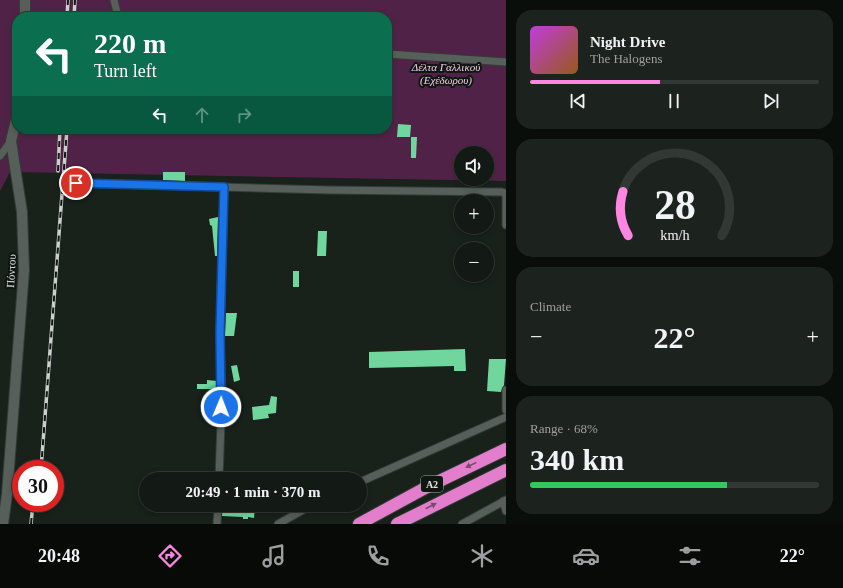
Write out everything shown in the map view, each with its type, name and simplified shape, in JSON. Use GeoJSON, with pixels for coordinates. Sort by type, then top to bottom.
{"type":"FeatureCollection","features":[{"type":"Feature","properties":{"kind":"highway","name":"Α2"},"geometry":{"type":"LineString","coordinates":[[359,524],[427,487],[506,448]]}},
{"type":"Feature","properties":{"kind":"highway","name":"Α2"},"geometry":{"type":"LineString","coordinates":[[397,524],[506,470]]}},
{"type":"Feature","properties":{"kind":"street"},"geometry":{"type":"LineString","coordinates":[[25,0],[25,12]]}},
{"type":"Feature","properties":{"kind":"street"},"geometry":{"type":"LineString","coordinates":[[114,0],[117,12]]}},
{"type":"Feature","properties":{"kind":"street"},"geometry":{"type":"LineString","coordinates":[[392,54],[506,62]]}},
{"type":"Feature","properties":{"kind":"street","name":"Πόντου"},"geometry":{"type":"LineString","coordinates":[[3,524],[7,494],[24,270],[22,212],[11,141],[13,134]]}},
{"type":"Feature","properties":{"kind":"street"},"geometry":{"type":"LineString","coordinates":[[0,156],[11,141]]}},
{"type":"Feature","properties":{"kind":"street"},"geometry":{"type":"LineString","coordinates":[[76,183],[502,192],[505,193],[506,197],[506,226]]}},
{"type":"Feature","properties":{"kind":"street"},"geometry":{"type":"LineString","coordinates":[[219,472],[222,393],[220,333],[224,187]]}},
{"type":"Feature","properties":{"kind":"street"},"geometry":{"type":"LineString","coordinates":[[506,390],[506,410]]}},
{"type":"Feature","properties":{"kind":"street"},"geometry":{"type":"LineString","coordinates":[[367,479],[506,417]]}},
{"type":"Feature","properties":{"kind":"street"},"geometry":{"type":"LineString","coordinates":[[462,524],[505,500],[506,511]]}},
{"type":"Feature","properties":{"kind":"street"},"geometry":{"type":"LineString","coordinates":[[217,524],[218,512]]}},
{"type":"Feature","properties":{"kind":"street"},"geometry":{"type":"LineString","coordinates":[[278,524],[299,512]]}},
{"type":"Feature","properties":{"kind":"green space","name":"Δέλτα Γαλλικού (Εχέδωρου)"},"geometry":{"type":"Polygon","coordinates":[[[0,0],[506,0],[506,181],[494,181],[494,146],[454,146],[454,180],[10,172],[0,191],[0,0]]]}},
{"type":"Feature","properties":{"kind":"building"},"geometry":{"type":"Polygon","coordinates":[[[398,124],[411,125],[410,137],[397,137],[398,124]]]}},
{"type":"Feature","properties":{"kind":"building"},"geometry":{"type":"Polygon","coordinates":[[[411,137],[417,137],[416,158],[411,158],[411,137]]]}},
{"type":"Feature","properties":{"kind":"building"},"geometry":{"type":"Polygon","coordinates":[[[163,172],[185,172],[185,181],[163,180],[163,172]]]}},
{"type":"Feature","properties":{"kind":"building"},"geometry":{"type":"Polygon","coordinates":[[[218,217],[217,256],[215,256],[212,226],[210,225],[209,219],[218,217]]]}},
{"type":"Feature","properties":{"kind":"building"},"geometry":{"type":"Polygon","coordinates":[[[318,231],[327,231],[326,256],[317,256],[318,231]]]}},
{"type":"Feature","properties":{"kind":"building"},"geometry":{"type":"Polygon","coordinates":[[[293,271],[299,271],[299,287],[293,287],[293,271]]]}},
{"type":"Feature","properties":{"kind":"building"},"geometry":{"type":"Polygon","coordinates":[[[226,313],[237,313],[234,336],[225,336],[226,313]]]}},
{"type":"Feature","properties":{"kind":"building"},"geometry":{"type":"Polygon","coordinates":[[[465,349],[466,371],[454,371],[454,366],[369,368],[369,352],[465,349]]]}},
{"type":"Feature","properties":{"kind":"building"},"geometry":{"type":"Polygon","coordinates":[[[489,359],[506,359],[504,385],[501,392],[487,391],[489,359]]]}},
{"type":"Feature","properties":{"kind":"building"},"geometry":{"type":"Polygon","coordinates":[[[237,365],[240,380],[234,382],[231,366],[237,365]]]}},
{"type":"Feature","properties":{"kind":"building"},"geometry":{"type":"Polygon","coordinates":[[[207,380],[217,381],[217,389],[197,389],[197,384],[207,384],[207,380]]]}},
{"type":"Feature","properties":{"kind":"building"},"geometry":{"type":"Polygon","coordinates":[[[271,396],[277,397],[276,413],[268,414],[269,418],[253,420],[252,407],[269,405],[271,396]]]}},
{"type":"Feature","properties":{"kind":"building"},"geometry":{"type":"Polygon","coordinates":[[[222,512],[255,512],[254,518],[248,517],[248,519],[243,519],[243,517],[222,516],[222,512]]]}},
{"type":"Feature","properties":{"kind":"railway"},"geometry":{"type":"LineString","coordinates":[[67,12],[68,0]]}},
{"type":"Feature","properties":{"kind":"railway"},"geometry":{"type":"LineString","coordinates":[[74,12],[75,0]]}},
{"type":"Feature","properties":{"kind":"railway"},"geometry":{"type":"LineString","coordinates":[[58,171],[60,134]]}},
{"type":"Feature","properties":{"kind":"railway"},"geometry":{"type":"LineString","coordinates":[[42,460],[67,134]]}},
{"type":"Feature","properties":{"kind":"railway"},"geometry":{"type":"LineString","coordinates":[[31,524],[32,512]]}},
{"type":"Feature","properties":{"kind":"route"},"geometry":{"type":"LineString","coordinates":[[76,183],[224,187],[220,333],[221,407]]}}]}
